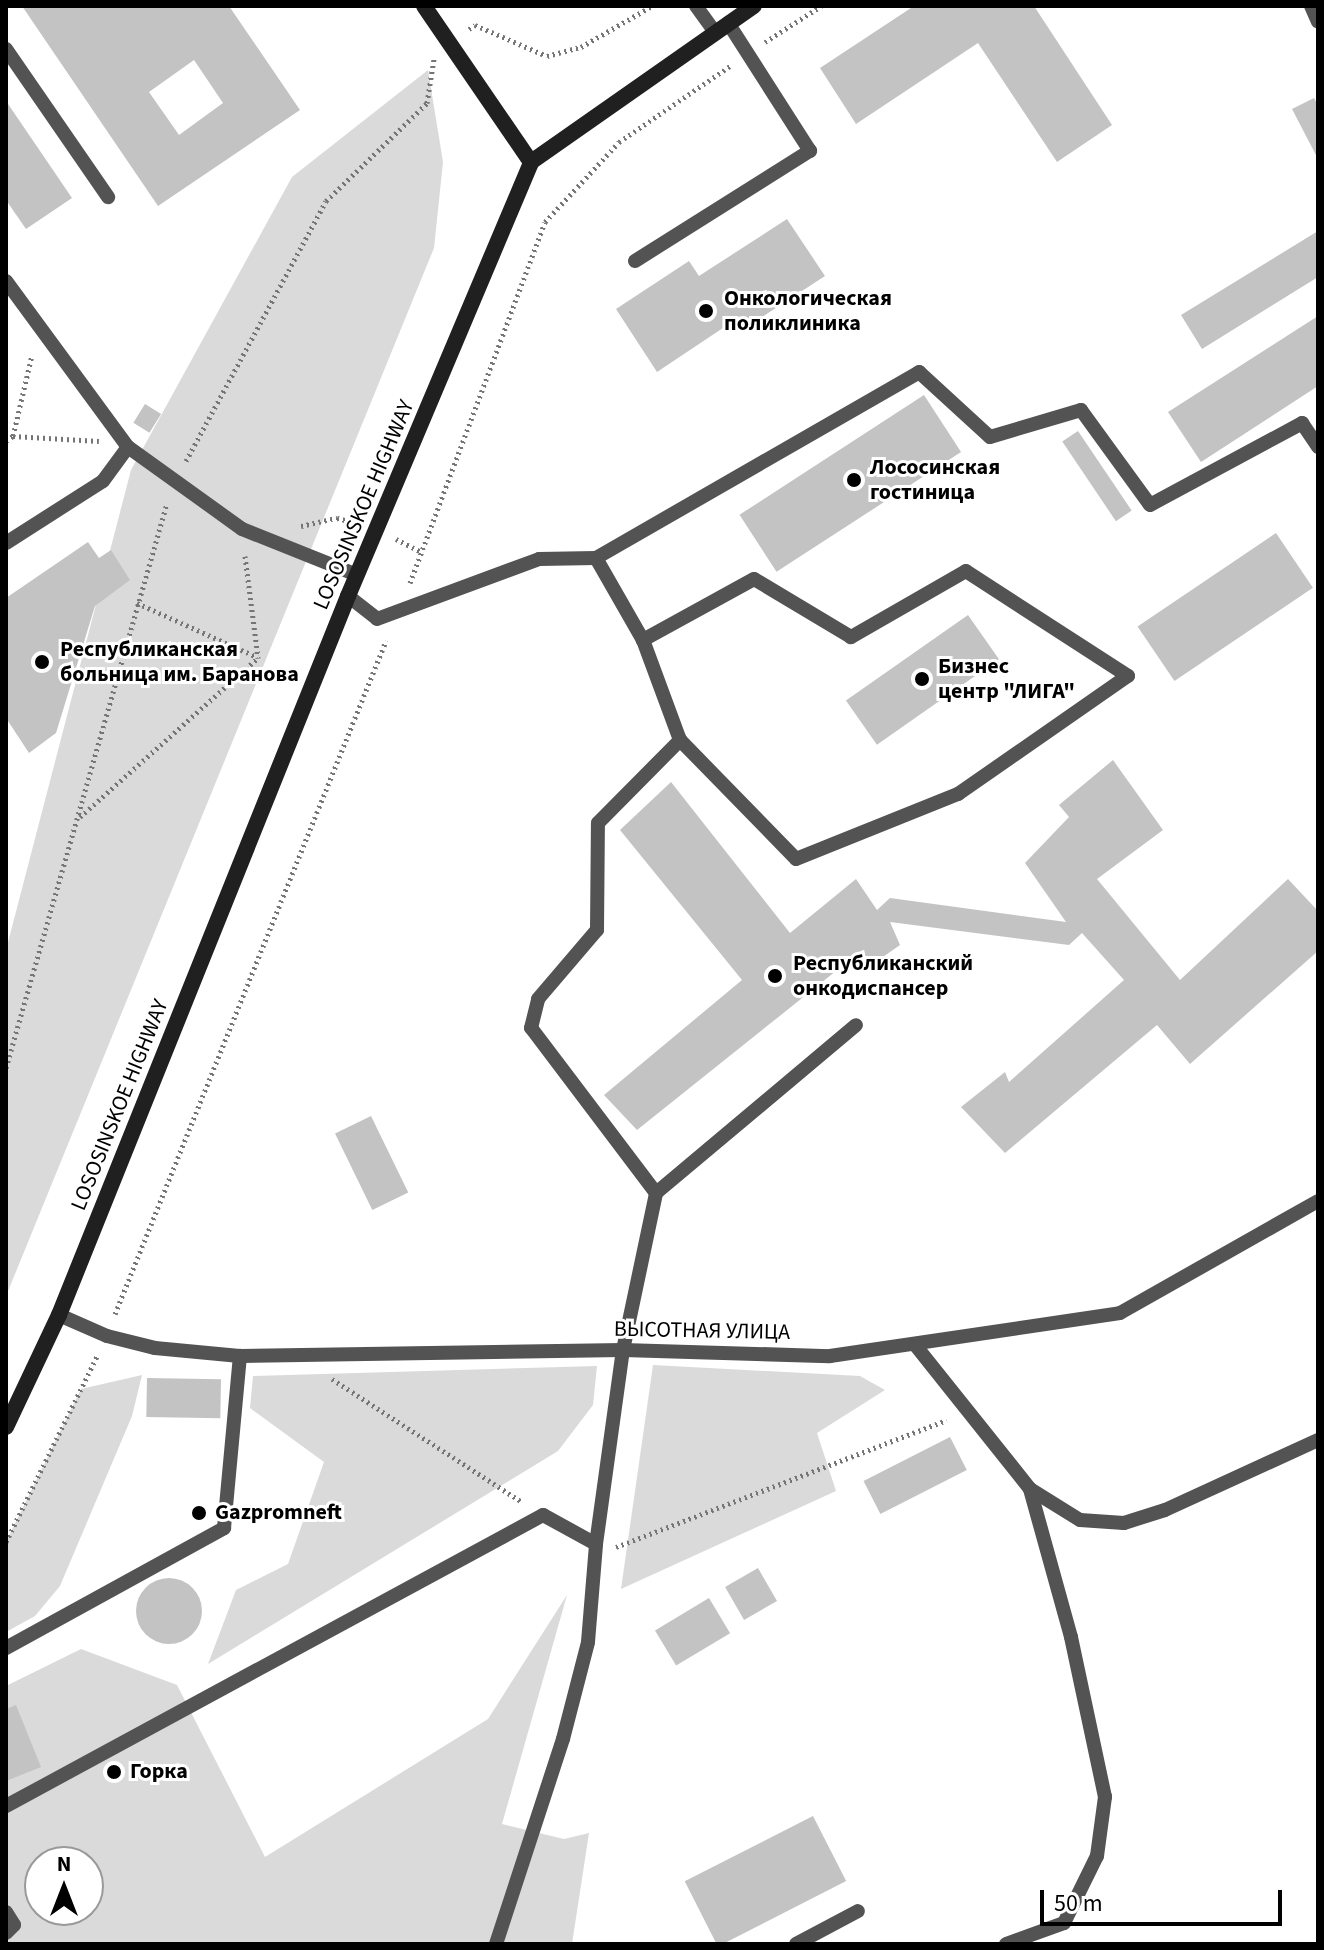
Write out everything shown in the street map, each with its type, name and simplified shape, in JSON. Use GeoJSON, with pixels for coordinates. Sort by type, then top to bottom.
{"type":"FeatureCollection","features":[{"type":"Feature","properties":{"kind":"main road"},"geometry":{"type":"LineString","coordinates":[[424,6],[531,162],[754,6]]}},
{"type":"Feature","properties":{"kind":"main road","name":"LOSOSINSKOE HIGHWAY"},"geometry":{"type":"LineString","coordinates":[[6,1427],[59,1315],[348,596],[531,162]]}},
{"type":"Feature","properties":{"kind":"lane"},"geometry":{"type":"LineString","coordinates":[[635,261],[810,151],[748,54],[696,6]]}},
{"type":"Feature","properties":{"kind":"lane"},"geometry":{"type":"LineString","coordinates":[[1311,6],[1318,22]]}},
{"type":"Feature","properties":{"kind":"lane"},"geometry":{"type":"LineString","coordinates":[[6,49],[108,197]]}},
{"type":"Feature","properties":{"kind":"lane"},"geometry":{"type":"LineString","coordinates":[[6,281],[124,443],[174,483],[242,529],[357,575]]}},
{"type":"Feature","properties":{"kind":"lane"},"geometry":{"type":"LineString","coordinates":[[348,596],[377,619],[399,608],[539,559],[596,558],[919,372],[990,437],[1081,410],[1150,505],[1302,423],[1318,447]]}},
{"type":"Feature","properties":{"kind":"lane"},"geometry":{"type":"LineString","coordinates":[[6,543],[103,481],[124,443]]}},
{"type":"Feature","properties":{"kind":"lane"},"geometry":{"type":"LineString","coordinates":[[596,558],[643,640],[680,740],[796,859],[958,794],[1128,676],[966,571],[851,637],[754,579],[643,640]]}},
{"type":"Feature","properties":{"kind":"lane"},"geometry":{"type":"LineString","coordinates":[[656,1193],[531,1028],[538,999],[597,930],[598,823],[680,740]]}},
{"type":"Feature","properties":{"kind":"lane"},"geometry":{"type":"LineString","coordinates":[[496,1944],[588,1642],[596,1544],[623,1350],[656,1193],[856,1025]]}},
{"type":"Feature","properties":{"kind":"lane","name":"ВЫСОТНАЯ УЛИЦА"},"geometry":{"type":"LineString","coordinates":[[59,1315],[107,1336],[155,1348],[240,1356],[291,1352],[623,1350],[830,1356],[916,1346],[1120,1313],[1318,1201]]}},
{"type":"Feature","properties":{"kind":"lane"},"geometry":{"type":"LineString","coordinates":[[916,1346],[1030,1489],[1080,1520],[1124,1523],[1318,1440]]}},
{"type":"Feature","properties":{"kind":"lane"},"geometry":{"type":"LineString","coordinates":[[6,1648],[224,1528],[240,1356]]}},
{"type":"Feature","properties":{"kind":"lane"},"geometry":{"type":"LineString","coordinates":[[1006,1944],[1064,1923],[1097,1856],[1105,1797],[1071,1637],[1030,1489]]}},
{"type":"Feature","properties":{"kind":"lane"},"geometry":{"type":"LineString","coordinates":[[6,1806],[543,1515],[596,1544]]}},
{"type":"Feature","properties":{"kind":"lane"},"geometry":{"type":"LineString","coordinates":[[796,1944],[858,1911]]}},
{"type":"Feature","properties":{"kind":"lane"},"geometry":{"type":"LineString","coordinates":[[6,1912],[14,1925],[6,1933]]}},
{"type":"Feature","properties":{"kind":"path"},"geometry":{"type":"LineString","coordinates":[[6,1068],[80,817],[137,603],[174,483],[326,201],[427,103],[431,62],[475,25],[547,56],[581,47],[652,6]]}},
{"type":"Feature","properties":{"kind":"path"},"geometry":{"type":"LineString","coordinates":[[6,1542],[107,1336],[399,608],[545,222],[619,142],[821,6]]}},
{"type":"Feature","properties":{"kind":"path"},"geometry":{"type":"LineString","coordinates":[[13,436],[38,328]]}},
{"type":"Feature","properties":{"kind":"path"},"geometry":{"type":"LineString","coordinates":[[6,441],[13,436],[124,443]]}},
{"type":"Feature","properties":{"kind":"path"},"geometry":{"type":"LineString","coordinates":[[242,529],[258,658]]}},
{"type":"Feature","properties":{"kind":"path"},"geometry":{"type":"LineString","coordinates":[[137,603],[258,658]]}},
{"type":"Feature","properties":{"kind":"path"},"geometry":{"type":"LineString","coordinates":[[80,817],[258,658]]}},
{"type":"Feature","properties":{"kind":"path"},"geometry":{"type":"LineString","coordinates":[[291,1352],[543,1515]]}},
{"type":"Feature","properties":{"kind":"path"},"geometry":{"type":"LineString","coordinates":[[596,1544],[622,1548],[970,1410]]}},
{"type":"Feature","properties":{"kind":"shaded area"},"geometry":{"type":"Polygon","coordinates":[[[428,70],[443,162],[434,248],[6,1296],[6,950],[131,470],[292,177],[428,70]]]}},
{"type":"Feature","properties":{"kind":"shaded area"},"geometry":{"type":"Polygon","coordinates":[[[653,1365],[860,1376],[885,1390],[817,1433],[836,1491],[621,1589],[653,1365]]]}},
{"type":"Feature","properties":{"kind":"shaded area"},"geometry":{"type":"Polygon","coordinates":[[[597,1366],[593,1405],[558,1451],[208,1664],[236,1590],[288,1564],[324,1462],[250,1408],[253,1376],[597,1366]]]}},
{"type":"Feature","properties":{"kind":"shaded area"},"geometry":{"type":"Polygon","coordinates":[[[142,1375],[132,1416],[60,1586],[35,1616],[6,1632],[6,1542],[81,1389],[142,1375]]]}},
{"type":"Feature","properties":{"kind":"shaded area"},"geometry":{"type":"Polygon","coordinates":[[[567,1595],[502,1824],[564,1839],[589,1833],[572,1944],[6,1944],[6,1686],[81,1649],[177,1685],[265,1857],[488,1719],[567,1595]]]}},
{"type":"Feature","properties":{"kind":"building"},"geometry":{"type":"Polygon","coordinates":[[[22,6],[229,6],[300,110],[158,206],[22,6]],[[194,60],[149,92],[179,135],[223,103],[194,60]]]}},
{"type":"Feature","properties":{"kind":"building"},"geometry":{"type":"Polygon","coordinates":[[[914,6],[1034,6],[1112,125],[1057,162],[978,43],[856,124],[820,68],[914,6]]]}},
{"type":"Feature","properties":{"kind":"building"},"geometry":{"type":"Polygon","coordinates":[[[1314,98],[1318,105],[1318,159],[1292,109],[1314,98]]]}},
{"type":"Feature","properties":{"kind":"building"},"geometry":{"type":"Polygon","coordinates":[[[6,101],[72,198],[26,229],[6,200],[6,101]]]}},
{"type":"Feature","properties":{"kind":"building"},"geometry":{"type":"Polygon","coordinates":[[[787,219],[825,276],[739,332],[732,322],[657,372],[616,309],[689,261],[699,276],[787,219]]]}},
{"type":"Feature","properties":{"kind":"building"},"geometry":{"type":"Polygon","coordinates":[[[1318,231],[1318,277],[1202,349],[1181,315],[1318,231]]]}},
{"type":"Feature","properties":{"kind":"building"},"geometry":{"type":"Polygon","coordinates":[[[1318,316],[1318,386],[1201,462],[1168,412],[1318,316]]]}},
{"type":"Feature","properties":{"kind":"building"},"geometry":{"type":"Polygon","coordinates":[[[924,395],[961,452],[777,572],[739,515],[924,395]]]}},
{"type":"Feature","properties":{"kind":"building"},"geometry":{"type":"Polygon","coordinates":[[[145,404],[161,414],[149,433],[133,423],[145,404]]]}},
{"type":"Feature","properties":{"kind":"building"},"geometry":{"type":"Polygon","coordinates":[[[1078,431],[1132,511],[1116,521],[1062,442],[1078,431]]]}},
{"type":"Feature","properties":{"kind":"building"},"geometry":{"type":"Polygon","coordinates":[[[1276,533],[1313,588],[1174,681],[1138,626],[1276,533]]]}},
{"type":"Feature","properties":{"kind":"building","name":"Республиканская больница им. Баранова"},"geometry":{"type":"Polygon","coordinates":[[[88,542],[99,558],[111,550],[130,580],[95,606],[56,733],[29,753],[6,718],[6,598],[88,542]]]}},
{"type":"Feature","properties":{"kind":"building","name":"Бизнес центр \"ЛИГА\""},"geometry":{"type":"Polygon","coordinates":[[[968,615],[999,659],[877,745],[846,700],[968,615]]]}},
{"type":"Feature","properties":{"kind":"building"},"geometry":{"type":"Polygon","coordinates":[[[1113,760],[1163,830],[1097,879],[1180,980],[1288,879],[1318,911],[1318,951],[1190,1064],[1157,1025],[1005,1153],[961,1107],[1005,1072],[1009,1082],[1124,980],[1082,933],[1069,945],[890,922],[900,945],[867,968],[856,955],[637,1130],[604,1095],[742,980],[620,830],[671,782],[790,933],[856,879],[877,910],[890,898],[1066,922],[1025,863],[1069,817],[1059,805],[1113,760]]]}},
{"type":"Feature","properties":{"kind":"building"},"geometry":{"type":"Polygon","coordinates":[[[371,1116],[408,1192],[372,1210],[335,1134],[371,1116]]]}},
{"type":"Feature","properties":{"kind":"building"},"geometry":{"type":"Polygon","coordinates":[[[147,1378],[221,1379],[220,1418],[146,1417],[147,1378]]]}},
{"type":"Feature","properties":{"kind":"building"},"geometry":{"type":"Polygon","coordinates":[[[950,1437],[967,1470],[880,1514],[864,1481],[950,1437]]]}},
{"type":"Feature","properties":{"kind":"building"},"geometry":{"type":"Polygon","coordinates":[[[758,1568],[777,1601],[744,1620],[725,1587],[758,1568]]]}},
{"type":"Feature","properties":{"kind":"building"},"geometry":{"type":"Polygon","coordinates":[[[162,1578],[176,1578],[188,1583],[197,1592],[202,1611],[200,1624],[193,1635],[176,1644],[162,1644],[150,1639],[141,1630],[136,1618],[136,1604],[141,1592],[150,1583],[162,1578]]]}},
{"type":"Feature","properties":{"kind":"building"},"geometry":{"type":"Polygon","coordinates":[[[709,1598],[730,1633],[676,1666],[655,1630],[709,1598]]]}},
{"type":"Feature","properties":{"kind":"building"},"geometry":{"type":"Polygon","coordinates":[[[16,1705],[41,1767],[6,1781],[6,1709],[16,1705]]]}},
{"type":"Feature","properties":{"kind":"building"},"geometry":{"type":"Polygon","coordinates":[[[813,1816],[846,1881],[723,1944],[717,1944],[685,1881],[813,1816]]]}},
{"type":"Feature","properties":{"kind":"place","name":"Онкологическая поликлиника"},"geometry":{"type":"Point","coordinates":[706,311]}},
{"type":"Feature","properties":{"kind":"place","name":"Лососинская гостиница"},"geometry":{"type":"Point","coordinates":[854,480]}},
{"type":"Feature","properties":{"kind":"place","name":"Республиканская больница им. Баранова"},"geometry":{"type":"Point","coordinates":[42,662]}},
{"type":"Feature","properties":{"kind":"place","name":"Бизнес центр \"ЛИГА\""},"geometry":{"type":"Point","coordinates":[922,679]}},
{"type":"Feature","properties":{"kind":"place","name":"Республиканский онкодиспансер"},"geometry":{"type":"Point","coordinates":[775,976]}},
{"type":"Feature","properties":{"kind":"place","name":"Gazpromneft"},"geometry":{"type":"Point","coordinates":[199,1513]}},
{"type":"Feature","properties":{"kind":"place","name":"Горка"},"geometry":{"type":"Point","coordinates":[114,1772]}}]}
